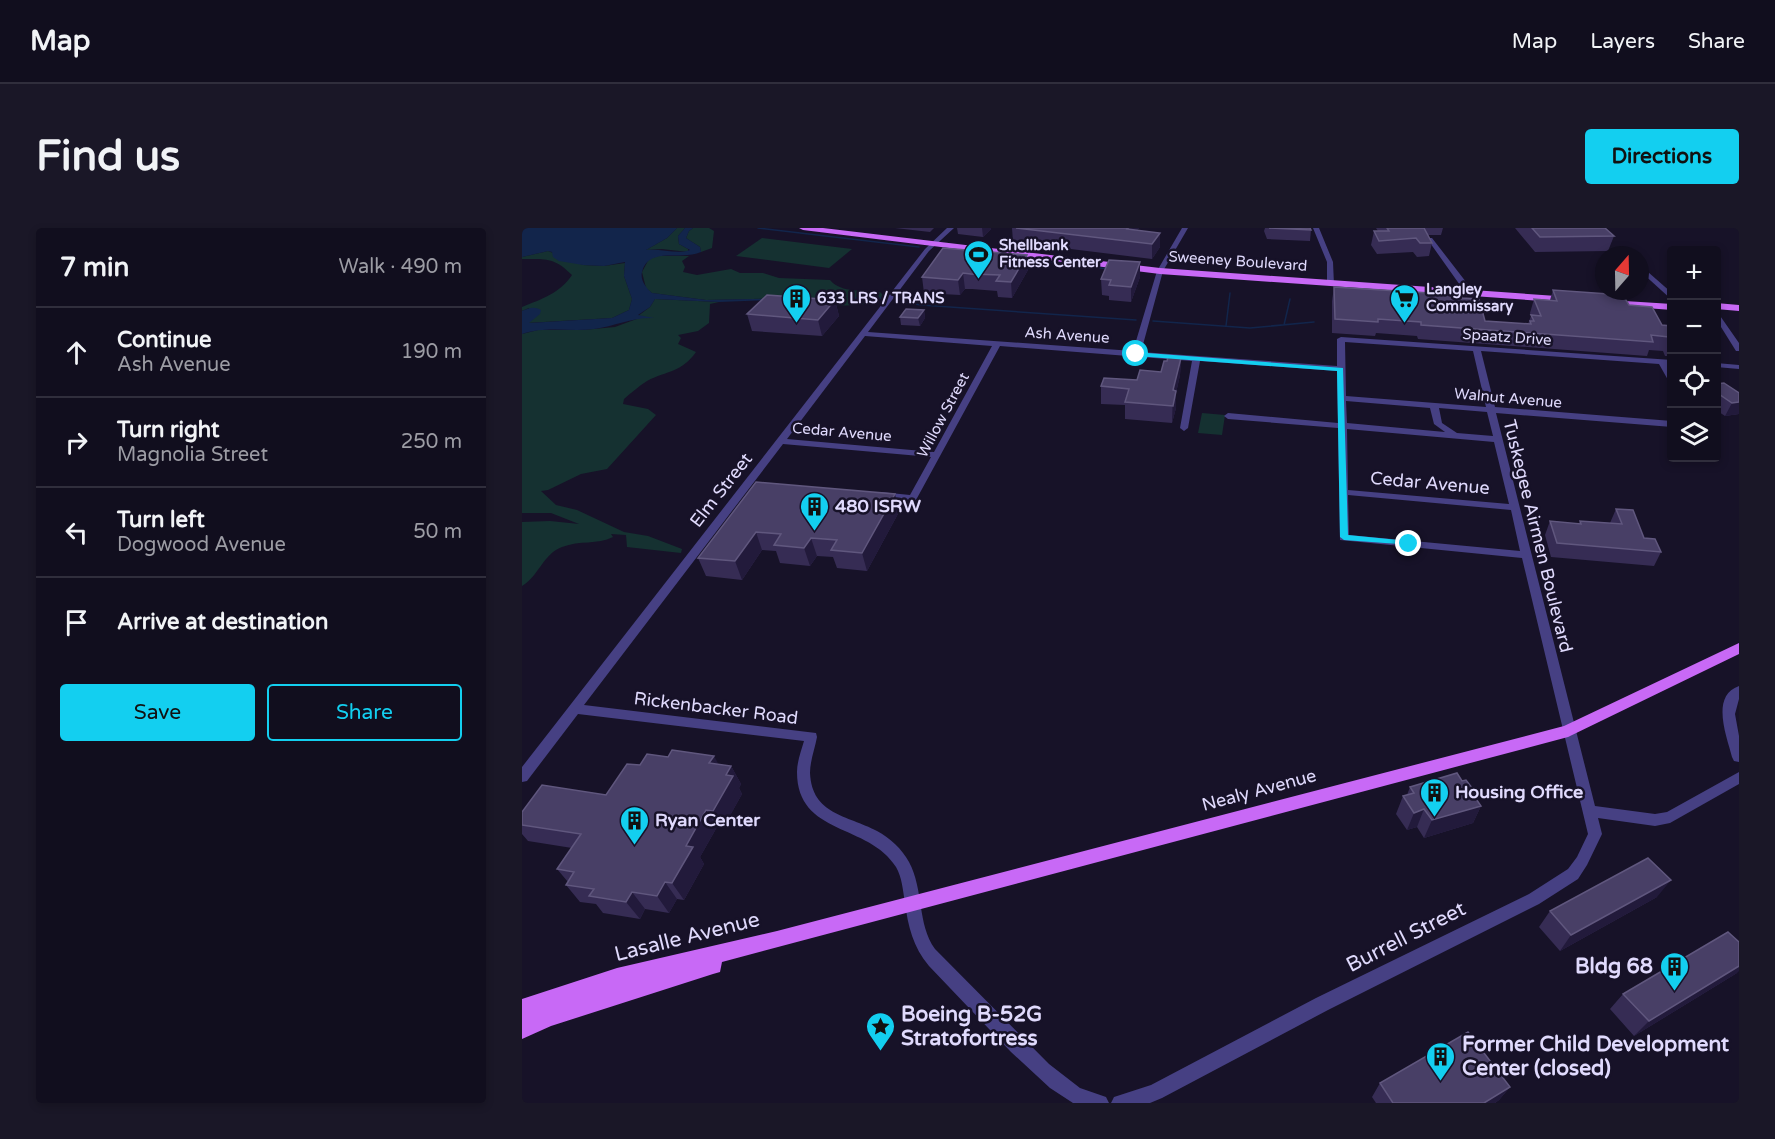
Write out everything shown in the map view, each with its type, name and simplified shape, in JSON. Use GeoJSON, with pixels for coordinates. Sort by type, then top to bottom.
{"type":"FeatureCollection","features":[{"type":"Feature","properties":{"kind":"main road","name":"Sweeney Boulevard"},"geometry":{"type":"LineString","coordinates":[[803,228],[1160,271],[1587,302]]}},
{"type":"Feature","properties":{"kind":"main road"},"geometry":{"type":"LineString","coordinates":[[1598,302],[1667,307]]}},
{"type":"Feature","properties":{"kind":"main road"},"geometry":{"type":"LineString","coordinates":[[1721,306],[1739,308]]}},
{"type":"Feature","properties":{"kind":"main road","name":"Nealy Avenue"},"geometry":{"type":"LineString","coordinates":[[777,940],[1568,731],[1739,648]]}},
{"type":"Feature","properties":{"kind":"main road","name":"Lasalle Avenue"},"geometry":{"type":"LineString","coordinates":[[522,1009],[617,978],[777,940]]}},
{"type":"Feature","properties":{"kind":"main road","name":"Lasalle Avenue"},"geometry":{"type":"LineString","coordinates":[[522,1029],[549,1017],[724,961],[777,940]]}},
{"type":"Feature","properties":{"kind":"street","name":"Elm Street"},"geometry":{"type":"LineString","coordinates":[[522,777],[933,244],[951,228]]}},
{"type":"Feature","properties":{"kind":"street"},"geometry":{"type":"LineString","coordinates":[[1136,354],[1160,271],[1185,228]]}},
{"type":"Feature","properties":{"kind":"street"},"geometry":{"type":"LineString","coordinates":[[1316,228],[1330,262],[1331,283]]}},
{"type":"Feature","properties":{"kind":"street"},"geometry":{"type":"LineString","coordinates":[[1430,239],[1470,293]]}},
{"type":"Feature","properties":{"kind":"street"},"geometry":{"type":"LineString","coordinates":[[1649,276],[1667,293]]}},
{"type":"Feature","properties":{"kind":"street"},"geometry":{"type":"LineString","coordinates":[[1721,320],[1739,349]]}},
{"type":"Feature","properties":{"kind":"street","name":"Ash Avenue"},"geometry":{"type":"LineString","coordinates":[[864,334],[1341,369]]}},
{"type":"Feature","properties":{"kind":"street","name":"Spaatz Drive"},"geometry":{"type":"LineString","coordinates":[[1341,369],[1341,339],[1667,362]]}},
{"type":"Feature","properties":{"kind":"street","name":"Willow Street"},"geometry":{"type":"LineString","coordinates":[[867,494],[913,498],[997,344]]}},
{"type":"Feature","properties":{"kind":"street","name":"Tuskegee Airmen Boulevard"},"geometry":{"type":"LineString","coordinates":[[1476,348],[1568,731]]}},
{"type":"Feature","properties":{"kind":"street"},"geometry":{"type":"LineString","coordinates":[[1184,428],[1197,358]]}},
{"type":"Feature","properties":{"kind":"street"},"geometry":{"type":"LineString","coordinates":[[1662,361],[1667,372]]}},
{"type":"Feature","properties":{"kind":"street"},"geometry":{"type":"LineString","coordinates":[[1721,365],[1739,367]]}},
{"type":"Feature","properties":{"kind":"street"},"geometry":{"type":"LineString","coordinates":[[1341,369],[1344,537],[1525,555]]}},
{"type":"Feature","properties":{"kind":"street","name":"Walnut Avenue"},"geometry":{"type":"LineString","coordinates":[[1342,398],[1667,424]]}},
{"type":"Feature","properties":{"kind":"street"},"geometry":{"type":"LineString","coordinates":[[1434,405],[1438,424],[1457,435]]}},
{"type":"Feature","properties":{"kind":"street"},"geometry":{"type":"LineString","coordinates":[[1228,417],[1497,438]]}},
{"type":"Feature","properties":{"kind":"street","name":"Cedar Avenue"},"geometry":{"type":"LineString","coordinates":[[780,441],[937,455]]}},
{"type":"Feature","properties":{"kind":"street"},"geometry":{"type":"LineString","coordinates":[[748,483],[760,484]]}},
{"type":"Feature","properties":{"kind":"street","name":"Cedar Avenue"},"geometry":{"type":"LineString","coordinates":[[1343,492],[1514,507]]}},
{"type":"Feature","properties":{"kind":"street"},"geometry":{"type":"LineString","coordinates":[[1739,691],[1728,704],[1728,714],[1739,757]]}},
{"type":"Feature","properties":{"kind":"street","name":"Rickenbacker Road"},"geometry":{"type":"LineString","coordinates":[[575,709],[811,737],[803,762],[803,783],[810,800],[823,815],[841,824],[864,831],[886,843],[903,864],[913,903]]}},
{"type":"Feature","properties":{"kind":"street","name":"Burrell Street"},"geometry":{"type":"LineString","coordinates":[[1120,1103],[1130,1102],[1156,1092],[1322,1004],[1534,899],[1573,874],[1595,834],[1568,731]]}},
{"type":"Feature","properties":{"kind":"street"},"geometry":{"type":"LineString","coordinates":[[1589,811],[1655,820],[1670,817],[1739,777]]}},
{"type":"Feature","properties":{"kind":"street"},"geometry":{"type":"LineString","coordinates":[[913,903],[922,941],[933,958],[1047,1074],[1072,1094],[1100,1103]]}},
{"type":"Feature","properties":{"kind":"green space"},"geometry":{"type":"Polygon","coordinates":[[[677,228],[685,228],[678,236],[679,244],[688,249],[688,252],[646,250],[667,238],[677,228]]]}},
{"type":"Feature","properties":{"kind":"green space"},"geometry":{"type":"Polygon","coordinates":[[[693,228],[709,228],[714,231],[712,248],[701,252],[700,247],[686,238],[693,228]]]}},
{"type":"Feature","properties":{"kind":"green space"},"geometry":{"type":"Polygon","coordinates":[[[762,238],[852,249],[829,268],[736,256],[762,238]]]}},
{"type":"Feature","properties":{"kind":"green space"},"geometry":{"type":"Polygon","coordinates":[[[548,251],[583,265],[604,266],[625,263],[624,276],[632,299],[629,310],[612,318],[527,323],[529,308],[522,311],[522,307],[556,291],[572,275],[560,265],[549,260],[522,259],[522,257],[548,251]]]}},
{"type":"Feature","properties":{"kind":"green space"},"geometry":{"type":"Polygon","coordinates":[[[658,256],[689,256],[682,261],[685,267],[683,272],[697,275],[731,269],[740,273],[763,273],[779,278],[830,280],[840,287],[880,292],[884,296],[863,304],[832,305],[774,299],[851,297],[706,300],[652,293],[646,288],[642,272],[649,259],[658,256]]]}},
{"type":"Feature","properties":{"kind":"green space"},"geometry":{"type":"Polygon","coordinates":[[[655,299],[719,302],[710,304],[709,323],[698,331],[678,335],[681,338],[678,344],[696,352],[690,359],[679,368],[647,381],[624,399],[623,404],[648,409],[656,415],[607,469],[581,474],[548,490],[541,491],[556,505],[577,510],[624,532],[648,536],[682,549],[681,553],[627,547],[626,535],[611,534],[613,537],[601,541],[569,545],[556,550],[545,560],[533,577],[522,586],[522,522],[550,521],[579,524],[551,513],[522,513],[522,334],[538,330],[615,327],[642,317],[638,316],[650,307],[655,299]]]}},
{"type":"Feature","properties":{"kind":"green space"},"geometry":{"type":"Polygon","coordinates":[[[1202,413],[1225,415],[1222,435],[1198,433],[1202,413]]]}},
{"type":"Feature","properties":{"kind":"water"},"geometry":{"type":"Polygon","coordinates":[[[522,228],[677,228],[667,238],[646,250],[680,252],[690,250],[679,244],[678,236],[685,228],[693,228],[686,238],[700,247],[701,252],[658,257],[645,264],[642,278],[652,293],[706,300],[856,297],[719,302],[655,299],[650,307],[638,315],[654,318],[594,329],[540,330],[522,334],[522,311],[527,309],[541,310],[540,314],[529,323],[612,318],[629,310],[632,299],[624,276],[625,262],[604,266],[583,265],[559,261],[553,257],[552,252],[548,251],[522,257],[522,228]]]}},
{"type":"Feature","properties":{"kind":"building"},"geometry":{"type":"Polygon","coordinates":[[[1016,228],[1128,228],[1160,233],[1152,244],[1016,228]]]}},
{"type":"Feature","properties":{"kind":"building"},"geometry":{"type":"Polygon","coordinates":[[[1269,228],[1310,228],[1311,230],[1269,228]]]}},
{"type":"Feature","properties":{"kind":"building"},"geometry":{"type":"Polygon","coordinates":[[[1387,228],[1424,228],[1432,243],[1420,243],[1416,238],[1379,241],[1374,231],[1389,231],[1387,228]]]}},
{"type":"Feature","properties":{"kind":"building"},"geometry":{"type":"Polygon","coordinates":[[[1532,228],[1605,228],[1614,236],[1540,237],[1532,228]]]}},
{"type":"Feature","properties":{"kind":"building"},"geometry":{"type":"Polygon","coordinates":[[[943,248],[1027,255],[1011,282],[996,281],[1000,275],[963,273],[958,280],[922,277],[943,248]]]}},
{"type":"Feature","properties":{"kind":"building"},"geometry":{"type":"Polygon","coordinates":[[[1109,260],[1140,262],[1131,287],[1109,285],[1111,280],[1101,279],[1109,260]]]}},
{"type":"Feature","properties":{"kind":"building"},"geometry":{"type":"Polygon","coordinates":[[[1334,287],[1462,295],[1462,298],[1479,299],[1485,321],[1531,324],[1530,321],[1534,321],[1531,315],[1541,316],[1534,299],[1557,301],[1553,290],[1595,293],[1595,300],[1626,300],[1629,305],[1652,307],[1662,325],[1667,326],[1667,337],[1651,335],[1653,342],[1421,325],[1421,322],[1335,319],[1334,287]]]}},
{"type":"Feature","properties":{"kind":"building"},"geometry":{"type":"Polygon","coordinates":[[[767,295],[835,300],[818,320],[747,314],[767,295]]]}},
{"type":"Feature","properties":{"kind":"building"},"geometry":{"type":"Polygon","coordinates":[[[906,309],[924,310],[918,318],[900,317],[906,309]]]}},
{"type":"Feature","properties":{"kind":"building"},"geometry":{"type":"Polygon","coordinates":[[[1168,357],[1181,358],[1173,390],[1176,391],[1173,406],[1125,402],[1129,389],[1101,386],[1104,378],[1137,380],[1140,370],[1161,372],[1164,361],[1167,361],[1168,357]]]}},
{"type":"Feature","properties":{"kind":"building"},"geometry":{"type":"Polygon","coordinates":[[[1721,383],[1739,393],[1739,402],[1732,403],[1721,395],[1721,383]]]}},
{"type":"Feature","properties":{"kind":"building","name":"480 ISRW"},"geometry":{"type":"Polygon","coordinates":[[[756,482],[895,494],[862,553],[831,550],[837,540],[811,538],[804,548],[774,545],[781,534],[756,532],[735,561],[698,558],[756,482]]]}},
{"type":"Feature","properties":{"kind":"building"},"geometry":{"type":"Polygon","coordinates":[[[1616,509],[1633,510],[1644,538],[1655,539],[1661,552],[1557,543],[1550,521],[1622,524],[1616,509]]]}},
{"type":"Feature","properties":{"kind":"building","name":"Ryan Center"},"geometry":{"type":"Polygon","coordinates":[[[672,750],[714,756],[709,763],[731,766],[726,775],[733,776],[713,811],[706,810],[686,846],[693,847],[672,883],[665,882],[657,896],[632,892],[626,902],[589,896],[594,889],[566,885],[574,872],[557,869],[581,834],[522,825],[522,812],[542,785],[606,795],[627,764],[640,765],[647,754],[668,757],[672,750]]]}},
{"type":"Feature","properties":{"kind":"building"},"geometry":{"type":"Polygon","coordinates":[[[1457,773],[1462,781],[1466,780],[1476,793],[1472,793],[1481,806],[1432,820],[1424,809],[1414,813],[1403,796],[1414,793],[1410,787],[1457,773]]]}},
{"type":"Feature","properties":{"kind":"building"},"geometry":{"type":"Polygon","coordinates":[[[1648,858],[1671,880],[1571,935],[1550,911],[1648,858]]]}},
{"type":"Feature","properties":{"kind":"building","name":"Bldg 68"},"geometry":{"type":"Polygon","coordinates":[[[1728,932],[1739,942],[1739,966],[1649,1021],[1623,994],[1728,932]]]}},
{"type":"Feature","properties":{"kind":"building","name":"Former Child Development Center (closed)"},"geometry":{"type":"Polygon","coordinates":[[[1468,1032],[1510,1087],[1484,1103],[1393,1103],[1380,1083],[1468,1032]]]}},
{"type":"Feature","properties":{"kind":"waterway"},"geometry":{"type":"LineString","coordinates":[[758,228],[919,247]]}},
{"type":"Feature","properties":{"kind":"waterway"},"geometry":{"type":"LineString","coordinates":[[1023,259],[1109,269]]}},
{"type":"Feature","properties":{"kind":"waterway"},"geometry":{"type":"LineString","coordinates":[[1226,326],[1230,293]]}},
{"type":"Feature","properties":{"kind":"waterway"},"geometry":{"type":"LineString","coordinates":[[854,298],[882,298]]}},
{"type":"Feature","properties":{"kind":"waterway"},"geometry":{"type":"LineString","coordinates":[[1284,325],[1290,299]]}},
{"type":"Feature","properties":{"kind":"waterway"},"geometry":{"type":"LineString","coordinates":[[895,301],[921,305],[1136,320]]}},
{"type":"Feature","properties":{"kind":"waterway"},"geometry":{"type":"LineString","coordinates":[[1153,321],[1250,328],[1284,325]]}},
{"type":"Feature","properties":{"kind":"waterway"},"geometry":{"type":"LineString","coordinates":[[1284,325],[1314,322]]}},
{"type":"Feature","properties":{"kind":"place","name":"Shellbank Fitness Center"},"geometry":{"type":"Point","coordinates":[978,280]}},
{"type":"Feature","properties":{"kind":"place","name":"633 LRS / TRANS"},"geometry":{"type":"Point","coordinates":[796,324]}},
{"type":"Feature","properties":{"kind":"place","name":"Langley Commissary"},"geometry":{"type":"Point","coordinates":[1405,324]}},
{"type":"Feature","properties":{"kind":"place","name":"480 ISRW"},"geometry":{"type":"Point","coordinates":[814,532]}},
{"type":"Feature","properties":{"kind":"place","name":"Housing Office"},"geometry":{"type":"Point","coordinates":[1434,818]}},
{"type":"Feature","properties":{"kind":"place","name":"Ryan Center"},"geometry":{"type":"Point","coordinates":[634,846]}},
{"type":"Feature","properties":{"kind":"place","name":"Bldg 68"},"geometry":{"type":"Point","coordinates":[1674,992]}},
{"type":"Feature","properties":{"kind":"place","name":"Boeing B-52G Stratofortress"},"geometry":{"type":"Point","coordinates":[880,1052]}},
{"type":"Feature","properties":{"kind":"place","name":"Former Child Development Center (closed)"},"geometry":{"type":"Point","coordinates":[1441,1082]}},
{"type":"Feature","properties":{"kind":"route"},"geometry":{"type":"LineString","coordinates":[[1136,354],[1341,369],[1344,537],[1409,544]]}}]}
